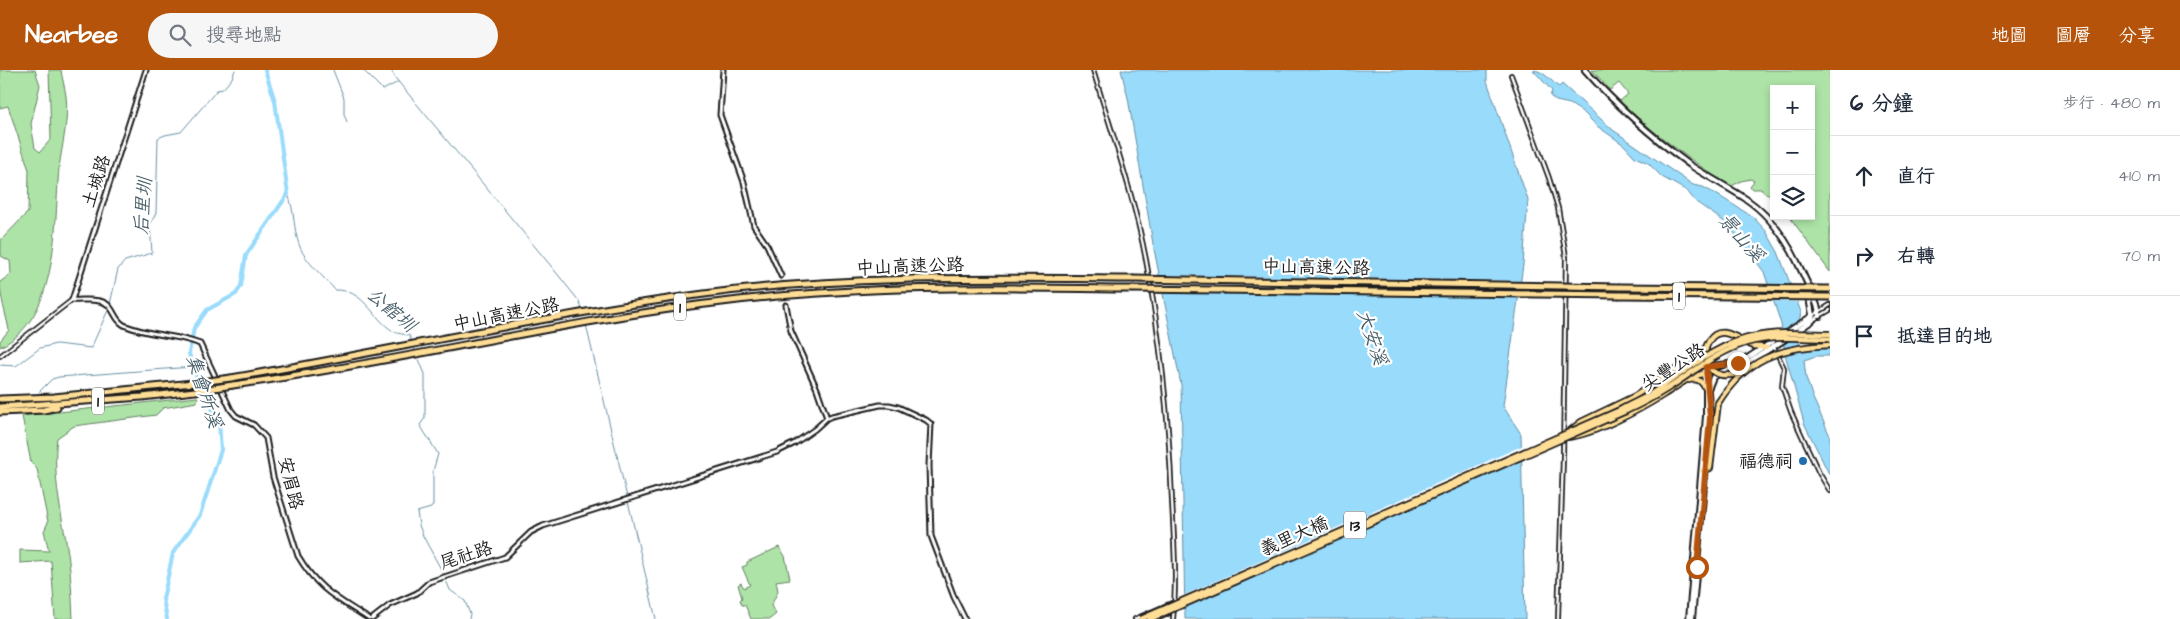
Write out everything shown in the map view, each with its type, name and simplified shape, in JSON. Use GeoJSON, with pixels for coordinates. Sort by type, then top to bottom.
{"type":"FeatureCollection","features":[{"type":"Feature","properties":{"kind":"highway","name":"中山高速公路"},"geometry":{"type":"LineString","coordinates":[[0,399],[54,397],[231,378],[557,318],[713,293],[832,282],[907,279],[1133,279],[1830,289]]}},
{"type":"Feature","properties":{"kind":"highway","name":"中山高速公路"},"geometry":{"type":"LineString","coordinates":[[0,408],[195,391],[346,367],[576,323],[670,308],[760,297],[851,290],[961,287],[1830,297]]}},
{"type":"Feature","properties":{"kind":"highway"},"geometry":{"type":"LineString","coordinates":[[0,412],[44,410],[69,403]]}},
{"type":"Feature","properties":{"kind":"main road"},"geometry":{"type":"LineString","coordinates":[[1585,70],[1628,115],[1691,165],[1761,210],[1783,236],[1813,291],[1820,314]]}},
{"type":"Feature","properties":{"kind":"main road"},"geometry":{"type":"LineString","coordinates":[[1707,389],[1713,377],[1750,362],[1813,318],[1807,282]]}},
{"type":"Feature","properties":{"kind":"main road"},"geometry":{"type":"LineString","coordinates":[[1766,348],[1754,346],[1731,333],[1724,333],[1715,335],[1707,344],[1704,356],[1706,364],[1713,372],[1725,376],[1742,372],[1769,357],[1793,349],[1830,345]]}},
{"type":"Feature","properties":{"kind":"main road","name":"尖豐公路"},"geometry":{"type":"LineString","coordinates":[[1569,432],[1649,394],[1708,355],[1727,345],[1756,336],[1773,334],[1830,334]]}},
{"type":"Feature","properties":{"kind":"main road","name":"尖豐公路"},"geometry":{"type":"LineString","coordinates":[[1566,438],[1641,404],[1711,358],[1746,343],[1773,338],[1830,339]]}},
{"type":"Feature","properties":{"kind":"main road"},"geometry":{"type":"LineString","coordinates":[[1569,432],[1581,422],[1648,388],[1674,370],[1684,367],[1738,363],[1773,345]]}},
{"type":"Feature","properties":{"kind":"main road"},"geometry":{"type":"LineString","coordinates":[[1690,619],[1704,471],[1707,389],[1704,367]]}},
{"type":"Feature","properties":{"kind":"main road"},"geometry":{"type":"LineString","coordinates":[[1566,438],[1587,433],[1656,400],[1696,375],[1724,371]]}},
{"type":"Feature","properties":{"kind":"main road"},"geometry":{"type":"LineString","coordinates":[[1704,471],[1710,468],[1718,403],[1742,372]]}},
{"type":"Feature","properties":{"kind":"main road"},"geometry":{"type":"LineString","coordinates":[[1688,380],[1698,380],[1707,389]]}},
{"type":"Feature","properties":{"kind":"main road","name":"義里大橋"},"geometry":{"type":"LineString","coordinates":[[1141,619],[1569,432]]}},
{"type":"Feature","properties":{"kind":"main road","name":"義里大橋"},"geometry":{"type":"LineString","coordinates":[[1150,619],[1566,438]]}},
{"type":"Feature","properties":{"kind":"street","name":"土城路"},"geometry":{"type":"LineString","coordinates":[[72,300],[146,70]]}},
{"type":"Feature","properties":{"kind":"street"},"geometry":{"type":"LineString","coordinates":[[723,70],[720,115],[744,182],[754,226],[767,245],[781,276]]}},
{"type":"Feature","properties":{"kind":"street"},"geometry":{"type":"LineString","coordinates":[[1093,70],[1120,158],[1146,260],[1165,393],[1170,451],[1173,619]]}},
{"type":"Feature","properties":{"kind":"street"},"geometry":{"type":"LineString","coordinates":[[1511,75],[1549,178],[1558,208],[1566,257],[1564,457],[1558,619]]}},
{"type":"Feature","properties":{"kind":"street"},"geometry":{"type":"LineString","coordinates":[[1807,282],[1830,293]]}},
{"type":"Feature","properties":{"kind":"street","name":"安眉路"},"geometry":{"type":"LineString","coordinates":[[72,300],[102,301],[109,306],[116,318],[125,325],[200,344],[231,410],[236,416],[254,425],[266,438],[273,477],[298,556],[304,566],[319,586],[370,619]]}},
{"type":"Feature","properties":{"kind":"street"},"geometry":{"type":"LineString","coordinates":[[0,356],[72,300]]}},
{"type":"Feature","properties":{"kind":"street"},"geometry":{"type":"LineString","coordinates":[[786,305],[791,331],[817,389],[826,418],[880,404],[898,407],[931,424],[929,465],[931,536],[954,597],[965,619]]}},
{"type":"Feature","properties":{"kind":"street"},"geometry":{"type":"LineString","coordinates":[[1820,314],[1830,305]]}},
{"type":"Feature","properties":{"kind":"street"},"geometry":{"type":"LineString","coordinates":[[1813,318],[1830,310]]}},
{"type":"Feature","properties":{"kind":"street"},"geometry":{"type":"LineString","coordinates":[[1773,345],[1784,368],[1782,386],[1791,412],[1819,473],[1830,491]]}},
{"type":"Feature","properties":{"kind":"street","name":"尾社路"},"geometry":{"type":"LineString","coordinates":[[370,619],[390,605],[418,593],[433,580],[505,557],[534,530],[777,452],[815,429],[826,418]]}},
{"type":"Feature","properties":{"kind":"street"},"geometry":{"type":"LineString","coordinates":[[1135,619],[1174,602]]}},
{"type":"Feature","properties":{"kind":"street"},"geometry":{"type":"LineString","coordinates":[[1157,619],[1174,611]]}},
{"type":"Feature","properties":{"kind":"green space"},"geometry":{"type":"Polygon","coordinates":[[[0,70],[35,70],[40,85],[31,124],[35,148],[40,152],[51,139],[49,70],[61,70],[67,105],[59,168],[54,242],[44,293],[34,315],[20,333],[0,347],[0,341],[9,330],[0,282],[11,274],[10,261],[1,256],[1,240],[28,212],[29,170],[8,106],[0,108],[0,70]]]}},
{"type":"Feature","properties":{"kind":"green space"},"geometry":{"type":"Polygon","coordinates":[[[1592,70],[1830,70],[1830,272],[1792,220],[1815,220],[1815,85],[1770,85],[1770,197],[1761,189],[1752,189],[1750,186],[1754,181],[1751,179],[1741,181],[1730,187],[1659,136],[1620,101],[1628,94],[1619,83],[1610,90],[1592,70]]]}},
{"type":"Feature","properties":{"kind":"green space"},"geometry":{"type":"Polygon","coordinates":[[[198,397],[197,402],[163,408],[156,415],[74,426],[57,438],[57,482],[69,561],[73,619],[55,619],[51,561],[20,563],[20,550],[49,551],[44,531],[48,522],[37,469],[31,463],[22,416],[198,397]]]}},
{"type":"Feature","properties":{"kind":"green space"},"geometry":{"type":"Polygon","coordinates":[[[779,547],[785,556],[790,579],[776,581],[778,591],[771,606],[776,614],[770,619],[751,619],[745,605],[742,605],[740,600],[742,598],[738,585],[741,583],[744,588],[750,585],[742,567],[747,565],[747,562],[779,547]]]}},
{"type":"Feature","properties":{"kind":"water","name":"大安溪"},"geometry":{"type":"Polygon","coordinates":[[[1121,70],[1487,70],[1487,81],[1528,200],[1523,265],[1503,406],[1521,434],[1525,619],[1185,619],[1181,385],[1153,244],[1128,98],[1121,70]]]}},
{"type":"Feature","properties":{"kind":"water","name":"景山溪"},"geometry":{"type":"Polygon","coordinates":[[[1533,70],[1544,74],[1559,87],[1562,84],[1613,130],[1693,185],[1703,187],[1753,217],[1766,231],[1778,252],[1801,312],[1797,333],[1801,349],[1830,349],[1830,356],[1816,356],[1804,360],[1806,378],[1830,436],[1830,476],[1804,423],[1785,354],[1781,324],[1764,272],[1726,223],[1696,202],[1687,191],[1662,177],[1648,163],[1635,157],[1624,145],[1597,126],[1584,113],[1570,104],[1556,101],[1550,96],[1552,91],[1533,70]]]}},
{"type":"Feature","properties":{"kind":"pier"},"geometry":{"type":"Polygon","coordinates":[[[1157,275],[1524,281],[1521,298],[1160,293],[1157,275]]]}},
{"type":"Feature","properties":{"kind":"pier"},"geometry":{"type":"Polygon","coordinates":[[[1765,284],[1793,285],[1800,302],[1771,301],[1765,284]]]}},
{"type":"Feature","properties":{"kind":"pier"},"geometry":{"type":"Polygon","coordinates":[[[1524,445],[1524,456],[1182,607],[1182,596],[1524,445]]]}},
{"type":"Feature","properties":{"kind":"waterway","name":"后里圳"},"geometry":{"type":"LineString","coordinates":[[110,304],[118,269],[125,261],[152,253],[150,225],[156,213],[158,138],[181,132],[217,90],[223,89],[232,78],[235,70]]}},
{"type":"Feature","properties":{"kind":"waterway","name":"集會所溪"},"geometry":{"type":"LineString","coordinates":[[167,619],[163,599],[173,553],[200,515],[221,450],[219,423],[192,367],[189,353],[194,328],[207,310],[236,294],[241,286],[246,255],[288,194],[275,101],[265,70]]}},
{"type":"Feature","properties":{"kind":"waterway"},"geometry":{"type":"LineString","coordinates":[[333,70],[344,98],[344,114],[347,122]]}},
{"type":"Feature","properties":{"kind":"waterway"},"geometry":{"type":"LineString","coordinates":[[363,70],[383,90],[398,82]]}},
{"type":"Feature","properties":{"kind":"waterway"},"geometry":{"type":"LineString","coordinates":[[391,70],[396,79],[579,301],[583,312]]}},
{"type":"Feature","properties":{"kind":"waterway","name":"公館圳"},"geometry":{"type":"LineString","coordinates":[[288,194],[298,241],[311,264],[335,290],[345,291],[361,299],[393,331],[409,335],[412,342]]}},
{"type":"Feature","properties":{"kind":"waterway","name":"后里圳"},"geometry":{"type":"LineString","coordinates":[[0,365],[16,366],[40,348],[56,344],[91,348],[109,308]]}},
{"type":"Feature","properties":{"kind":"waterway"},"geometry":{"type":"LineString","coordinates":[[586,325],[656,619]]}},
{"type":"Feature","properties":{"kind":"waterway","name":"公館圳"},"geometry":{"type":"LineString","coordinates":[[413,345],[416,353]]}},
{"type":"Feature","properties":{"kind":"waterway","name":"公館圳"},"geometry":{"type":"LineString","coordinates":[[418,357],[425,374],[425,418],[420,425],[438,454],[433,471],[433,505],[431,508],[417,512],[419,525],[450,590],[465,601],[470,614],[469,619]]}},
{"type":"Feature","properties":{"kind":"waterway"},"geometry":{"type":"LineString","coordinates":[[39,392],[52,379],[59,377],[192,367]]}},
{"type":"Feature","properties":{"kind":"tunnel"},"geometry":{"type":"LineString","coordinates":[[781,276],[786,305]]}},
{"type":"Feature","properties":{"kind":"place","name":"福德祠"},"geometry":{"type":"Point","coordinates":[1803,461]}},
{"type":"Feature","properties":{"kind":"route"},"geometry":{"type":"LineString","coordinates":[[1697,567],[1710,418],[1706,367],[1738,363]]}}]}
